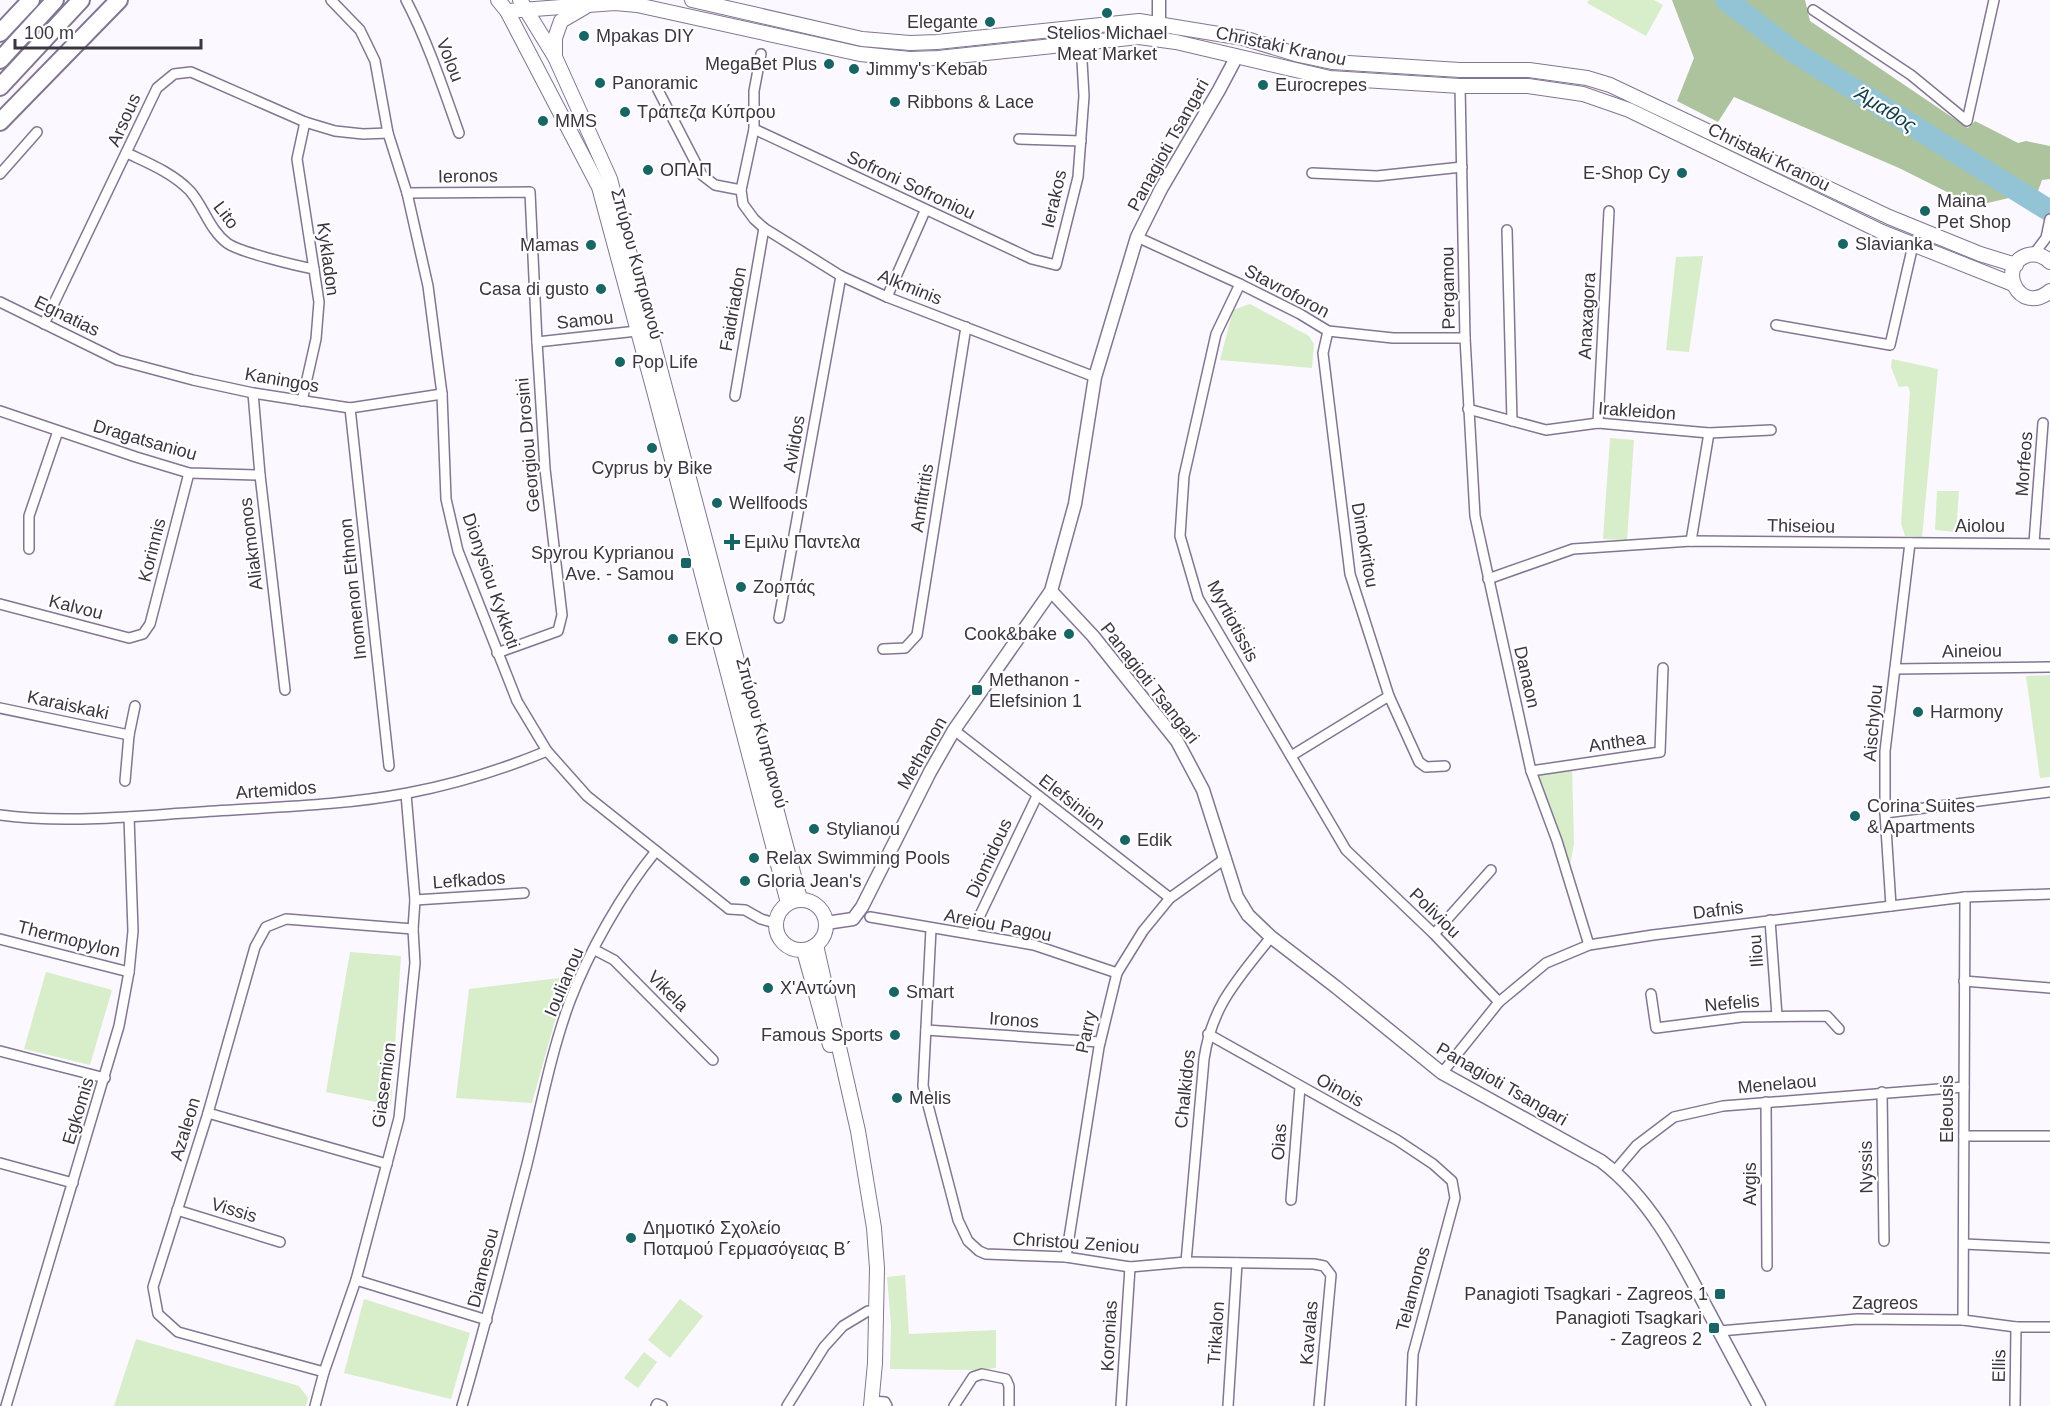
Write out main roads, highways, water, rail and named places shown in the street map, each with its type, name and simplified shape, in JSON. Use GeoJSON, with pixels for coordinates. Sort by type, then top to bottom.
{"type":"FeatureCollection","features":[{"type":"Feature","properties":{"kind":"highway"},"geometry":{"type":"LineString","coordinates":[[0,33],[31,0]]}},
{"type":"Feature","properties":{"kind":"highway"},"geometry":{"type":"LineString","coordinates":[[0,60],[55,0]]}},
{"type":"Feature","properties":{"kind":"highway"},"geometry":{"type":"LineString","coordinates":[[0,122],[119,0]]}},
{"type":"Feature","properties":{"kind":"highway"},"geometry":{"type":"LineString","coordinates":[[0,87],[77,4]]}},
{"type":"Feature","properties":{"kind":"main road","name":"Christaki Kranou"},"geometry":{"type":"LineString","coordinates":[[692,0],[862,39],[910,43],[937,42],[1139,21],[1243,38],[1299,55],[1332,62],[1460,70],[1529,70],[1587,78],[1610,85],[1889,217],[1980,254],[2016,265]]}},
{"type":"Feature","properties":{"kind":"main road","name":"Christaki Kranou"},"geometry":{"type":"LineString","coordinates":[[503,6],[615,3],[637,5],[860,54],[883,57],[938,58],[1139,37],[1176,42],[1330,78],[1557,89],[1604,100],[1912,245],[2013,284],[2021,294],[2039,298],[2050,291]]}},
{"type":"Feature","properties":{"kind":"main road"},"geometry":{"type":"LineString","coordinates":[[555,57],[555,38],[561,21],[589,4]]}},
{"type":"Feature","properties":{"kind":"main road","name":"Σπύρου Κυπριανού"},"geometry":{"type":"LineString","coordinates":[[523,5],[555,57],[610,179],[794,901]]}},
{"type":"Feature","properties":{"kind":"main road","name":"Σπύρου Κυπριανού"},"geometry":{"type":"LineString","coordinates":[[503,6],[598,187],[794,901]]}},
{"type":"Feature","properties":{"kind":"main road"},"geometry":{"type":"LineString","coordinates":[[2013,284],[2012,275],[2021,259],[2040,255],[2050,260]]}},
{"type":"Feature","properties":{"kind":"main road"},"geometry":{"type":"LineString","coordinates":[[794,901],[812,902],[819,908],[826,923],[822,939],[810,948],[792,949],[784,945],[776,931],[775,923],[782,908],[794,901]]}},
{"type":"Feature","properties":{"kind":"main road"},"geometry":{"type":"LineString","coordinates":[[810,948],[837,1071],[866,1229],[869,1271],[868,1404]]}},
{"type":"Feature","properties":{"kind":"main road"},"geometry":{"type":"LineString","coordinates":[[810,948],[851,1100],[874,1228],[877,1280],[875,1363],[868,1404]]}},
{"type":"Feature","properties":{"kind":"waterway","name":"Άμαθος"},"geometry":{"type":"LineString","coordinates":[[1726,0],[1794,52],[2050,211]]}},
{"type":"Feature","properties":{"kind":"place","name":"Stelios Michael Meat Market"},"geometry":{"type":"Point","coordinates":[1107,13]}},
{"type":"Feature","properties":{"kind":"place","name":"Elegante"},"geometry":{"type":"Point","coordinates":[990,22]}},
{"type":"Feature","properties":{"kind":"place","name":"Mpakas DIY"},"geometry":{"type":"Point","coordinates":[584,36]}},
{"type":"Feature","properties":{"kind":"place","name":"MegaBet Plus"},"geometry":{"type":"Point","coordinates":[829,64]}},
{"type":"Feature","properties":{"kind":"place","name":"Jimmy's Kebab"},"geometry":{"type":"Point","coordinates":[854,69]}},
{"type":"Feature","properties":{"kind":"place","name":"Panoramic"},"geometry":{"type":"Point","coordinates":[600,83]}},
{"type":"Feature","properties":{"kind":"place","name":"Eurocrepes"},"geometry":{"type":"Point","coordinates":[1263,85]}},
{"type":"Feature","properties":{"kind":"place","name":"Ribbons & Lace"},"geometry":{"type":"Point","coordinates":[895,102]}},
{"type":"Feature","properties":{"kind":"place","name":"Τράπεζα Κύπρου"},"geometry":{"type":"Point","coordinates":[625,112]}},
{"type":"Feature","properties":{"kind":"place","name":"MMS"},"geometry":{"type":"Point","coordinates":[543,121]}},
{"type":"Feature","properties":{"kind":"place","name":"ΟΠΑΠ"},"geometry":{"type":"Point","coordinates":[648,170]}},
{"type":"Feature","properties":{"kind":"place","name":"E-Shop Cy"},"geometry":{"type":"Point","coordinates":[1682,173]}},
{"type":"Feature","properties":{"kind":"place","name":"Maina Pet Shop"},"geometry":{"type":"Point","coordinates":[1925,211]}},
{"type":"Feature","properties":{"kind":"place","name":"Slavianka"},"geometry":{"type":"Point","coordinates":[1843,244]}},
{"type":"Feature","properties":{"kind":"place","name":"Mamas"},"geometry":{"type":"Point","coordinates":[591,245]}},
{"type":"Feature","properties":{"kind":"place","name":"Casa di gusto"},"geometry":{"type":"Point","coordinates":[601,289]}},
{"type":"Feature","properties":{"kind":"place","name":"Pop Life"},"geometry":{"type":"Point","coordinates":[620,362]}},
{"type":"Feature","properties":{"kind":"place","name":"Cyprus by Bike"},"geometry":{"type":"Point","coordinates":[652,448]}},
{"type":"Feature","properties":{"kind":"place","name":"Wellfoods"},"geometry":{"type":"Point","coordinates":[717,503]}},
{"type":"Feature","properties":{"kind":"place","name":"Εμιλυ Παντελα"},"geometry":{"type":"Point","coordinates":[732,542]}},
{"type":"Feature","properties":{"kind":"place","name":"Spyrou Kyprianou Ave. - Samou"},"geometry":{"type":"Point","coordinates":[686,563]}},
{"type":"Feature","properties":{"kind":"place","name":"Ζορπάς"},"geometry":{"type":"Point","coordinates":[741,587]}},
{"type":"Feature","properties":{"kind":"place","name":"Cook&bake"},"geometry":{"type":"Point","coordinates":[1069,634]}},
{"type":"Feature","properties":{"kind":"place","name":"EKO"},"geometry":{"type":"Point","coordinates":[673,639]}},
{"type":"Feature","properties":{"kind":"place","name":"Methanon - Elefsinion 1"},"geometry":{"type":"Point","coordinates":[977,690]}},
{"type":"Feature","properties":{"kind":"place","name":"Harmony"},"geometry":{"type":"Point","coordinates":[1918,712]}},
{"type":"Feature","properties":{"kind":"place","name":"Corina Suites & Apartments"},"geometry":{"type":"Point","coordinates":[1855,816]}},
{"type":"Feature","properties":{"kind":"place","name":"Stylianou"},"geometry":{"type":"Point","coordinates":[814,829]}},
{"type":"Feature","properties":{"kind":"place","name":"Edik"},"geometry":{"type":"Point","coordinates":[1125,840]}},
{"type":"Feature","properties":{"kind":"place","name":"Relax Swimming Pools"},"geometry":{"type":"Point","coordinates":[754,858]}},
{"type":"Feature","properties":{"kind":"place","name":"Gloria Jean's"},"geometry":{"type":"Point","coordinates":[745,881]}},
{"type":"Feature","properties":{"kind":"place","name":"Χ'Αντώνη"},"geometry":{"type":"Point","coordinates":[768,988]}},
{"type":"Feature","properties":{"kind":"place","name":"Smart"},"geometry":{"type":"Point","coordinates":[894,992]}},
{"type":"Feature","properties":{"kind":"place","name":"Famous Sports"},"geometry":{"type":"Point","coordinates":[895,1035]}},
{"type":"Feature","properties":{"kind":"place","name":"Melis"},"geometry":{"type":"Point","coordinates":[897,1098]}},
{"type":"Feature","properties":{"kind":"place","name":"Δημοτικό Σχολείο Ποταμού Γερμασόγειας Β΄"},"geometry":{"type":"Point","coordinates":[631,1238]}},
{"type":"Feature","properties":{"kind":"place","name":"Panagioti Tsagkari - Zagreos 1"},"geometry":{"type":"Point","coordinates":[1720,1294]}},
{"type":"Feature","properties":{"kind":"place","name":"Panagioti Tsagkari - Zagreos 2"},"geometry":{"type":"Point","coordinates":[1714,1328]}}]}
